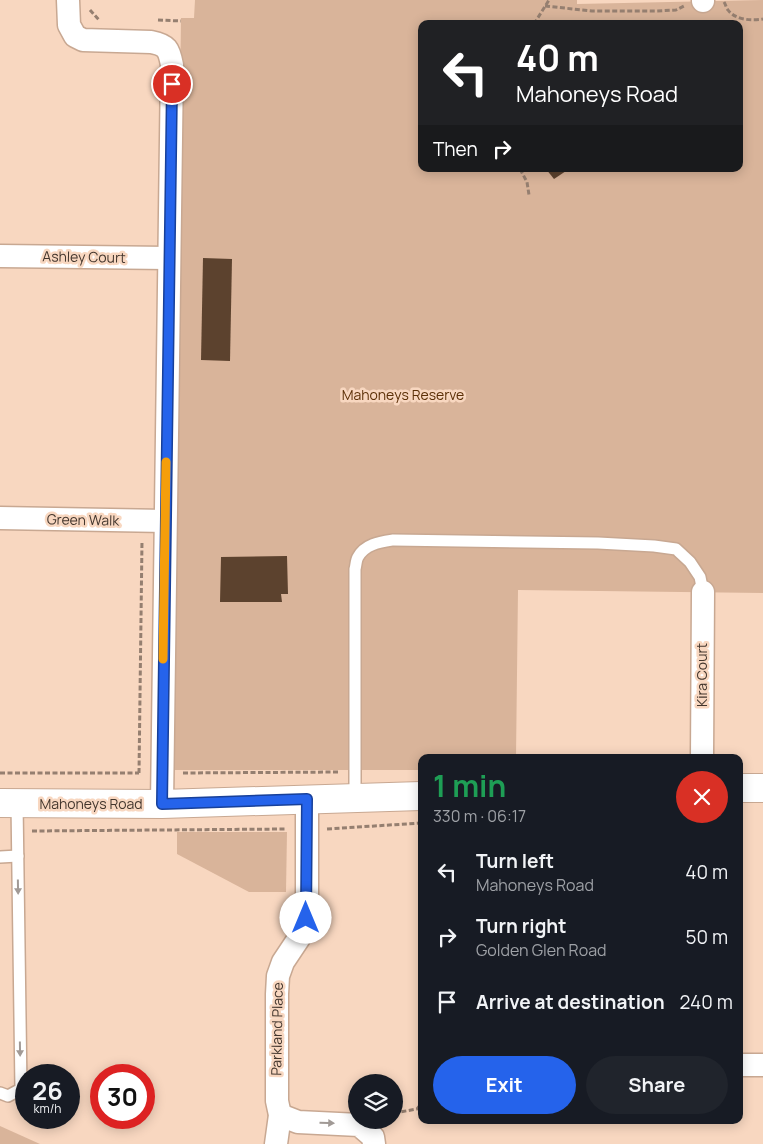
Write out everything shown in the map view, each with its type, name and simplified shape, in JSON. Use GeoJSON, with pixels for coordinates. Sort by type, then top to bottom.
{"type":"FeatureCollection","features":[{"type":"Feature","properties":{"kind":"main road","name":"Mahoneys Road"},"geometry":{"type":"LineString","coordinates":[[9,803],[162,804],[307,799],[355,785],[418,796]]}},
{"type":"Feature","properties":{"kind":"main road"},"geometry":{"type":"LineString","coordinates":[[743,788],[763,788]]}},
{"type":"Feature","properties":{"kind":"street"},"geometry":{"type":"LineString","coordinates":[[68,0],[69,26],[75,36],[83,40],[160,44],[170,53],[172,65],[162,804]]}},
{"type":"Feature","properties":{"kind":"street","name":"Ashley Court"},"geometry":{"type":"LineString","coordinates":[[0,256],[168,258]]}},
{"type":"Feature","properties":{"kind":"street","name":"Green Walk"},"geometry":{"type":"LineString","coordinates":[[0,518],[166,521]]}},
{"type":"Feature","properties":{"kind":"street","name":"Kira Court"},"geometry":{"type":"LineString","coordinates":[[702,754],[703,592]]}},
{"type":"Feature","properties":{"kind":"street","name":"Parkland Place"},"geometry":{"type":"LineString","coordinates":[[276,1144],[280,1115],[277,1101],[276,994],[282,962],[301,935],[306,918],[307,799]]}},
{"type":"Feature","properties":{"kind":"street"},"geometry":{"type":"LineString","coordinates":[[743,1065],[763,1064]]}},
{"type":"Feature","properties":{"kind":"street"},"geometry":{"type":"LineString","coordinates":[[280,1115],[298,1122],[359,1125],[372,1136],[374,1144]]}},
{"type":"Feature","properties":{"kind":"lane"},"geometry":{"type":"LineString","coordinates":[[355,785],[355,569],[357,558],[365,549],[377,543],[393,540],[598,543],[654,546],[676,549],[690,562],[700,577],[703,592]]}},
{"type":"Feature","properties":{"kind":"lane"},"geometry":{"type":"LineString","coordinates":[[0,1093],[8,1096],[21,1088],[18,831],[9,803]]}},
{"type":"Feature","properties":{"kind":"lane"},"geometry":{"type":"LineString","coordinates":[[0,856],[18,856]]}},
{"type":"Feature","properties":{"kind":"path"},"geometry":{"type":"LineString","coordinates":[[536,20],[549,0]]}},
{"type":"Feature","properties":{"kind":"path"},"geometry":{"type":"LineString","coordinates":[[545,6],[592,12],[657,11],[676,10],[702,2],[724,2],[728,11],[743,19],[763,19]]}},
{"type":"Feature","properties":{"kind":"path"},"geometry":{"type":"LineString","coordinates":[[89,9],[99,20],[108,20]]}},
{"type":"Feature","properties":{"kind":"path"},"geometry":{"type":"LineString","coordinates":[[151,20],[181,21]]}},
{"type":"Feature","properties":{"kind":"path"},"geometry":{"type":"LineString","coordinates":[[522,172],[527,182],[529,195]]}},
{"type":"Feature","properties":{"kind":"path"},"geometry":{"type":"LineString","coordinates":[[0,773],[162,773],[355,785]]}},
{"type":"Feature","properties":{"kind":"path"},"geometry":{"type":"LineString","coordinates":[[18,831],[306,830],[418,823]]}},
{"type":"Feature","properties":{"kind":"path"},"geometry":{"type":"LineString","coordinates":[[403,1111],[418,1108]]}},
{"type":"Feature","properties":{"kind":"green space","name":"Mahoneys Reserve"},"geometry":{"type":"Polygon","coordinates":[[[195,0],[577,0],[577,4],[763,0],[763,593],[518,590],[516,754],[418,754],[418,770],[171,770],[181,18],[194,18],[195,0]]]}},
{"type":"Feature","properties":{"kind":"green space"},"geometry":{"type":"Polygon","coordinates":[[[177,832],[287,832],[286,892],[249,892],[177,854],[177,832]]]}},
{"type":"Feature","properties":{"kind":"green space"},"geometry":{"type":"Polygon","coordinates":[[[0,1126],[40,1144],[0,1144],[0,1126]]]}},
{"type":"Feature","properties":{"kind":"building"},"geometry":{"type":"Polygon","coordinates":[[[548,172],[564,172],[554,179],[548,172]]]}},
{"type":"Feature","properties":{"kind":"building"},"geometry":{"type":"Polygon","coordinates":[[[203,258],[232,259],[230,361],[201,360],[203,258]]]}},
{"type":"Feature","properties":{"kind":"building"},"geometry":{"type":"Polygon","coordinates":[[[287,556],[288,594],[281,594],[282,602],[220,602],[221,557],[287,556]]]}},
{"type":"Feature","properties":{"kind":"slow traffic"},"geometry":{"type":"LineString","coordinates":[[163,659],[166,462]]}},
{"type":"Feature","properties":{"kind":"route"},"geometry":{"type":"LineString","coordinates":[[172,84],[168,258],[162,804],[307,799],[306,918]]}}]}
